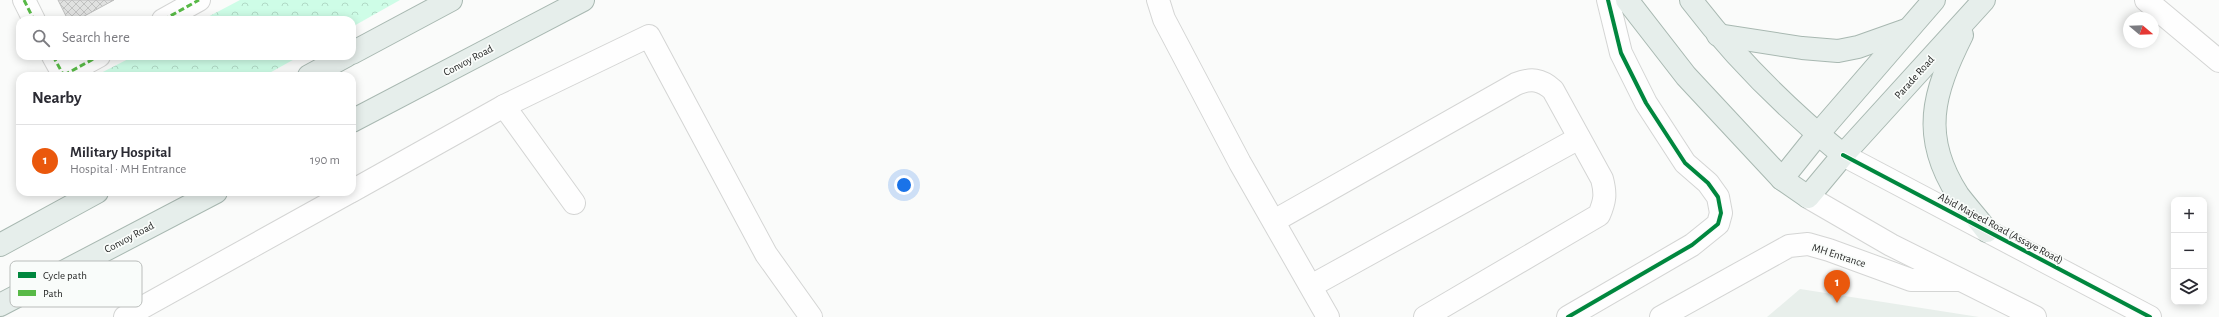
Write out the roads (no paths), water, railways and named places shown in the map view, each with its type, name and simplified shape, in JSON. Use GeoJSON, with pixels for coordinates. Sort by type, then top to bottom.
{"type":"FeatureCollection","features":[{"type":"Feature","properties":{"kind":"main road"},"geometry":{"type":"LineString","coordinates":[[356,51],[451,0]]}},
{"type":"Feature","properties":{"kind":"main road","name":"Convoy Road"},"geometry":{"type":"LineString","coordinates":[[356,119],[583,0]]}},
{"type":"Feature","properties":{"kind":"main road"},"geometry":{"type":"LineString","coordinates":[[1627,0],[1686,76],[1782,178],[1808,197]]}},
{"type":"Feature","properties":{"kind":"main road"},"geometry":{"type":"LineString","coordinates":[[1691,0],[1718,34],[1772,91],[1843,155]]}},
{"type":"Feature","properties":{"kind":"main road"},"geometry":{"type":"LineString","coordinates":[[1782,178],[1934,0]]}},
{"type":"Feature","properties":{"kind":"main road"},"geometry":{"type":"LineString","coordinates":[[1979,6],[1946,68],[1940,85],[1935,106],[1935,132],[1942,163],[1951,182],[1959,195],[1987,231]]}},
{"type":"Feature","properties":{"kind":"main road","name":"Parade Road"},"geometry":{"type":"LineString","coordinates":[[1808,197],[1843,155],[1979,6]]}},
{"type":"Feature","properties":{"kind":"main road"},"geometry":{"type":"LineString","coordinates":[[1718,34],[1770,44],[1838,51],[1858,47],[1908,30]]}},
{"type":"Feature","properties":{"kind":"main road"},"geometry":{"type":"LineString","coordinates":[[316,72],[339,60]]}},
{"type":"Feature","properties":{"kind":"main road"},"geometry":{"type":"LineString","coordinates":[[0,245],[90,196]]}},
{"type":"Feature","properties":{"kind":"main road","name":"Convoy Road"},"geometry":{"type":"LineString","coordinates":[[84,261],[208,196]]}},
{"type":"Feature","properties":{"kind":"main road","name":"Convoy Road"},"geometry":{"type":"LineString","coordinates":[[0,305],[10,300]]}},
{"type":"Feature","properties":{"kind":"street"},"geometry":{"type":"LineString","coordinates":[[24,0],[32,16]]}},
{"type":"Feature","properties":{"kind":"street"},"geometry":{"type":"LineString","coordinates":[[171,16],[200,0]]}},
{"type":"Feature","properties":{"kind":"street"},"geometry":{"type":"LineString","coordinates":[[1158,0],[1164,19],[1240,163],[1328,317]]}},
{"type":"Feature","properties":{"kind":"street"},"geometry":{"type":"LineString","coordinates":[[1568,317],[1692,245],[1718,224],[1721,213],[1718,197],[1708,183],[1685,163],[1646,104],[1621,53],[1608,0]]}},
{"type":"Feature","properties":{"kind":"street"},"geometry":{"type":"LineString","coordinates":[[2146,0],[2219,61]]}},
{"type":"Feature","properties":{"kind":"street"},"geometry":{"type":"LineString","coordinates":[[356,188],[504,106],[649,36],[766,254],[811,317]]}},
{"type":"Feature","properties":{"kind":"street"},"geometry":{"type":"LineString","coordinates":[[55,60],[62,72]]}},
{"type":"Feature","properties":{"kind":"street"},"geometry":{"type":"LineString","coordinates":[[71,72],[92,60]]}},
{"type":"Feature","properties":{"kind":"street"},"geometry":{"type":"LineString","coordinates":[[1274,221],[1516,84],[1527,80],[1537,80],[1546,83],[1553,90],[1602,179],[1606,193],[1599,215],[1425,317]]}},
{"type":"Feature","properties":{"kind":"street"},"geometry":{"type":"LineString","coordinates":[[504,106],[574,204]]}},
{"type":"Feature","properties":{"kind":"street"},"geometry":{"type":"LineString","coordinates":[[1311,286],[1579,138]]}},
{"type":"Feature","properties":{"kind":"street","name":"Abid Majeed Road (Assaye Road)"},"geometry":{"type":"LineString","coordinates":[[1843,155],[2150,317]]}},
{"type":"Feature","properties":{"kind":"street"},"geometry":{"type":"LineString","coordinates":[[125,317],[342,196]]}},
{"type":"Feature","properties":{"kind":"street"},"geometry":{"type":"LineString","coordinates":[[1808,197],[1890,245],[2035,317]]}},
{"type":"Feature","properties":{"kind":"street","name":"MH Entrance"},"geometry":{"type":"LineString","coordinates":[[1661,317],[1789,246],[1808,244],[1829,250],[1911,280],[1960,280]]}},
{"type":"Feature","properties":{"kind":"place","name":"Military Hospital"},"geometry":{"type":"Point","coordinates":[1837,303]}}]}
